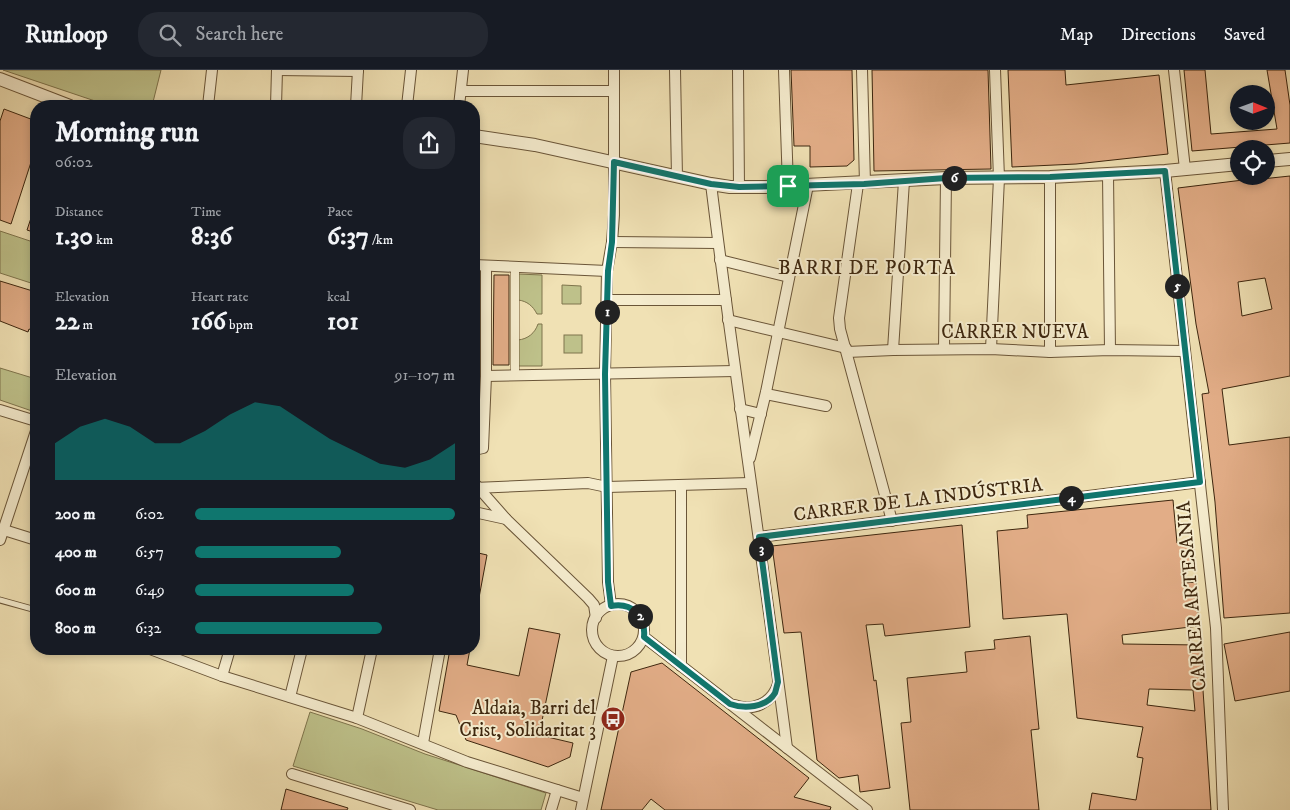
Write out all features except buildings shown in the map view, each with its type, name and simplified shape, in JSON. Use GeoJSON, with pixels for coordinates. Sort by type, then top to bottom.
{"type":"FeatureCollection","features":[{"type":"Feature","properties":{"kind":"street"},"geometry":{"type":"LineString","coordinates":[[209,100],[212,70]]}},
{"type":"Feature","properties":{"kind":"street"},"geometry":{"type":"LineString","coordinates":[[276,100],[277,70],[358,70],[356,100]]}},
{"type":"Feature","properties":{"kind":"street"},"geometry":{"type":"LineString","coordinates":[[408,100],[412,70]]}},
{"type":"Feature","properties":{"kind":"street"},"geometry":{"type":"LineString","coordinates":[[460,100],[463,70]]}},
{"type":"Feature","properties":{"kind":"street"},"geometry":{"type":"LineString","coordinates":[[607,608],[608,487],[605,374],[608,271],[612,242],[614,70]]}},
{"type":"Feature","properties":{"kind":"street"},"geometry":{"type":"LineString","coordinates":[[675,70],[676,177]]}},
{"type":"Feature","properties":{"kind":"street"},"geometry":{"type":"LineString","coordinates":[[738,70],[739,187]]}},
{"type":"Feature","properties":{"kind":"street"},"geometry":{"type":"LineString","coordinates":[[784,70],[788,186]]}},
{"type":"Feature","properties":{"kind":"street"},"geometry":{"type":"LineString","coordinates":[[862,70],[861,184],[839,318],[840,329],[892,521]]}},
{"type":"Feature","properties":{"kind":"street"},"geometry":{"type":"LineString","coordinates":[[991,349],[999,178],[995,70]]}},
{"type":"Feature","properties":{"kind":"street"},"geometry":{"type":"LineString","coordinates":[[1174,70],[1185,169]]}},
{"type":"Feature","properties":{"kind":"street"},"geometry":{"type":"LineString","coordinates":[[0,79],[54,100]]}},
{"type":"Feature","properties":{"kind":"street"},"geometry":{"type":"LineString","coordinates":[[461,91],[614,91]]}},
{"type":"Feature","properties":{"kind":"street"},"geometry":{"type":"LineString","coordinates":[[480,137],[535,145],[676,177],[739,187],[861,184],[946,178],[1050,177],[1165,171],[1230,165]]}},
{"type":"Feature","properties":{"kind":"street"},"geometry":{"type":"LineString","coordinates":[[1275,160],[1290,159]]}},
{"type":"Feature","properties":{"kind":"street","name":"CARRER ARTESANIA"},"geometry":{"type":"LineString","coordinates":[[1165,171],[1216,628],[1223,810]]}},
{"type":"Feature","properties":{"kind":"street"},"geometry":{"type":"LineString","coordinates":[[1108,174],[1110,350]]}},
{"type":"Feature","properties":{"kind":"street"},"geometry":{"type":"LineString","coordinates":[[1050,177],[1050,352]]}},
{"type":"Feature","properties":{"kind":"street"},"geometry":{"type":"LineString","coordinates":[[944,349],[946,178]]}},
{"type":"Feature","properties":{"kind":"street"},"geometry":{"type":"LineString","coordinates":[[893,350],[904,181]]}},
{"type":"Feature","properties":{"kind":"street"},"geometry":{"type":"LineString","coordinates":[[711,184],[787,748]]}},
{"type":"Feature","properties":{"kind":"street"},"geometry":{"type":"LineString","coordinates":[[748,464],[766,394],[808,185]]}},
{"type":"Feature","properties":{"kind":"street"},"geometry":{"type":"LineString","coordinates":[[612,242],[718,243]]}},
{"type":"Feature","properties":{"kind":"street"},"geometry":{"type":"LineString","coordinates":[[720,260],[790,276]]}},
{"type":"Feature","properties":{"kind":"street"},"geometry":{"type":"LineString","coordinates":[[480,266],[608,271]]}},
{"type":"Feature","properties":{"kind":"street"},"geometry":{"type":"LineString","coordinates":[[480,449],[483,448],[486,376],[486,266]]}},
{"type":"Feature","properties":{"kind":"street"},"geometry":{"type":"LineString","coordinates":[[515,376],[516,267]]}},
{"type":"Feature","properties":{"kind":"street"},"geometry":{"type":"LineString","coordinates":[[608,300],[726,300]]}},
{"type":"Feature","properties":{"kind":"street"},"geometry":{"type":"LineString","coordinates":[[480,318],[486,318]]}},
{"type":"Feature","properties":{"kind":"street","name":"CARRER NUEVA"},"geometry":{"type":"LineString","coordinates":[[728,320],[778,331],[846,350],[1184,351]]}},
{"type":"Feature","properties":{"kind":"street"},"geometry":{"type":"LineString","coordinates":[[486,376],[735,371]]}},
{"type":"Feature","properties":{"kind":"street"},"geometry":{"type":"LineString","coordinates":[[766,394],[826,406]]}},
{"type":"Feature","properties":{"kind":"street"},"geometry":{"type":"LineString","coordinates":[[740,409],[761,414]]}},
{"type":"Feature","properties":{"kind":"street"},"geometry":{"type":"LineString","coordinates":[[0,410],[30,419]]}},
{"type":"Feature","properties":{"kind":"street"},"geometry":{"type":"LineString","coordinates":[[30,449],[2,535],[30,539]]}},
{"type":"Feature","properties":{"kind":"street","name":"CARRER DE LA INDÚSTRIA"},"geometry":{"type":"LineString","coordinates":[[759,537],[1200,482]]}},
{"type":"Feature","properties":{"kind":"street"},"geometry":{"type":"LineString","coordinates":[[480,486],[588,483],[608,487],[750,483]]}},
{"type":"Feature","properties":{"kind":"street"},"geometry":{"type":"LineString","coordinates":[[681,485],[681,666]]}},
{"type":"Feature","properties":{"kind":"street"},"geometry":{"type":"LineString","coordinates":[[480,491],[594,605],[596,618],[593,630],[595,641],[602,651],[613,656],[626,655],[638,648],[644,637],[643,623],[636,612],[625,605],[607,608],[596,618]]}},
{"type":"Feature","properties":{"kind":"street"},"geometry":{"type":"LineString","coordinates":[[480,513],[506,519]]}},
{"type":"Feature","properties":{"kind":"street"},"geometry":{"type":"LineString","coordinates":[[644,637],[867,810]]}},
{"type":"Feature","properties":{"kind":"street"},"geometry":{"type":"LineString","coordinates":[[167,655],[222,676],[357,718],[468,762],[583,798]]}},
{"type":"Feature","properties":{"kind":"street"},"geometry":{"type":"LineString","coordinates":[[222,676],[228,655]]}},
{"type":"Feature","properties":{"kind":"street"},"geometry":{"type":"LineString","coordinates":[[290,697],[300,655]]}},
{"type":"Feature","properties":{"kind":"street"},"geometry":{"type":"LineString","coordinates":[[357,718],[371,655]]}},
{"type":"Feature","properties":{"kind":"street"},"geometry":{"type":"LineString","coordinates":[[422,744],[439,655]]}},
{"type":"Feature","properties":{"kind":"street"},"geometry":{"type":"LineString","coordinates":[[581,810],[613,656]]}},
{"type":"Feature","properties":{"kind":"street"},"geometry":{"type":"LineString","coordinates":[[730,704],[748,708],[764,702],[775,693],[778,682]]}},
{"type":"Feature","properties":{"kind":"street"},"geometry":{"type":"LineString","coordinates":[[292,774],[404,809]]}},
{"type":"Feature","properties":{"kind":"street"},"geometry":{"type":"LineString","coordinates":[[551,810],[557,790]]}},
{"type":"Feature","properties":{"kind":"lane"},"geometry":{"type":"LineString","coordinates":[[0,600],[30,608]]}},
{"type":"Feature","properties":{"kind":"green space"},"geometry":{"type":"Polygon","coordinates":[[[3,70],[161,70],[154,100],[92,100],[3,70]]]}},
{"type":"Feature","properties":{"kind":"green space"},"geometry":{"type":"Polygon","coordinates":[[[0,231],[30,241],[30,283],[0,273],[0,231]]]}},
{"type":"Feature","properties":{"kind":"green space"},"geometry":{"type":"Polygon","coordinates":[[[518,274],[542,275],[542,314],[537,314],[529,304],[518,300],[518,274]]]}},
{"type":"Feature","properties":{"kind":"green space"},"geometry":{"type":"Polygon","coordinates":[[[562,285],[581,286],[581,304],[562,304],[562,285]]]}},
{"type":"Feature","properties":{"kind":"green space"},"geometry":{"type":"Polygon","coordinates":[[[538,324],[542,324],[542,366],[518,366],[518,340],[531,335],[538,324]]]}},
{"type":"Feature","properties":{"kind":"green space"},"geometry":{"type":"Polygon","coordinates":[[[564,335],[582,335],[582,353],[564,353],[564,335]]]}},
{"type":"Feature","properties":{"kind":"green space"},"geometry":{"type":"Polygon","coordinates":[[[0,368],[30,377],[30,410],[0,400],[0,368]]]}},
{"type":"Feature","properties":{"kind":"green space"},"geometry":{"type":"Polygon","coordinates":[[[310,712],[362,729],[425,754],[546,793],[541,810],[438,810],[293,766],[310,712]]]}},
{"type":"Feature","properties":{"kind":"place","name":"Aldaia, Barri del Crist, Solidaritat 3"},"geometry":{"type":"Point","coordinates":[613,719]}},
{"type":"Feature","properties":{"kind":"district","name":"BARRI DE PORTA"},"geometry":{"type":"Point","coordinates":[867,268]}},
{"type":"Feature","properties":{"kind":"route"},"geometry":{"type":"LineString","coordinates":[[614,162],[676,177],[725,186],[765,188],[788,186],[864,184],[946,178],[1050,177],[1165,171],[1200,482],[759,537],[778,682],[775,693],[770,699],[748,708],[730,704],[644,637],[643,623],[631,608],[618,604],[611,606],[608,582],[605,374],[608,271],[614,215],[614,162]]}}]}
